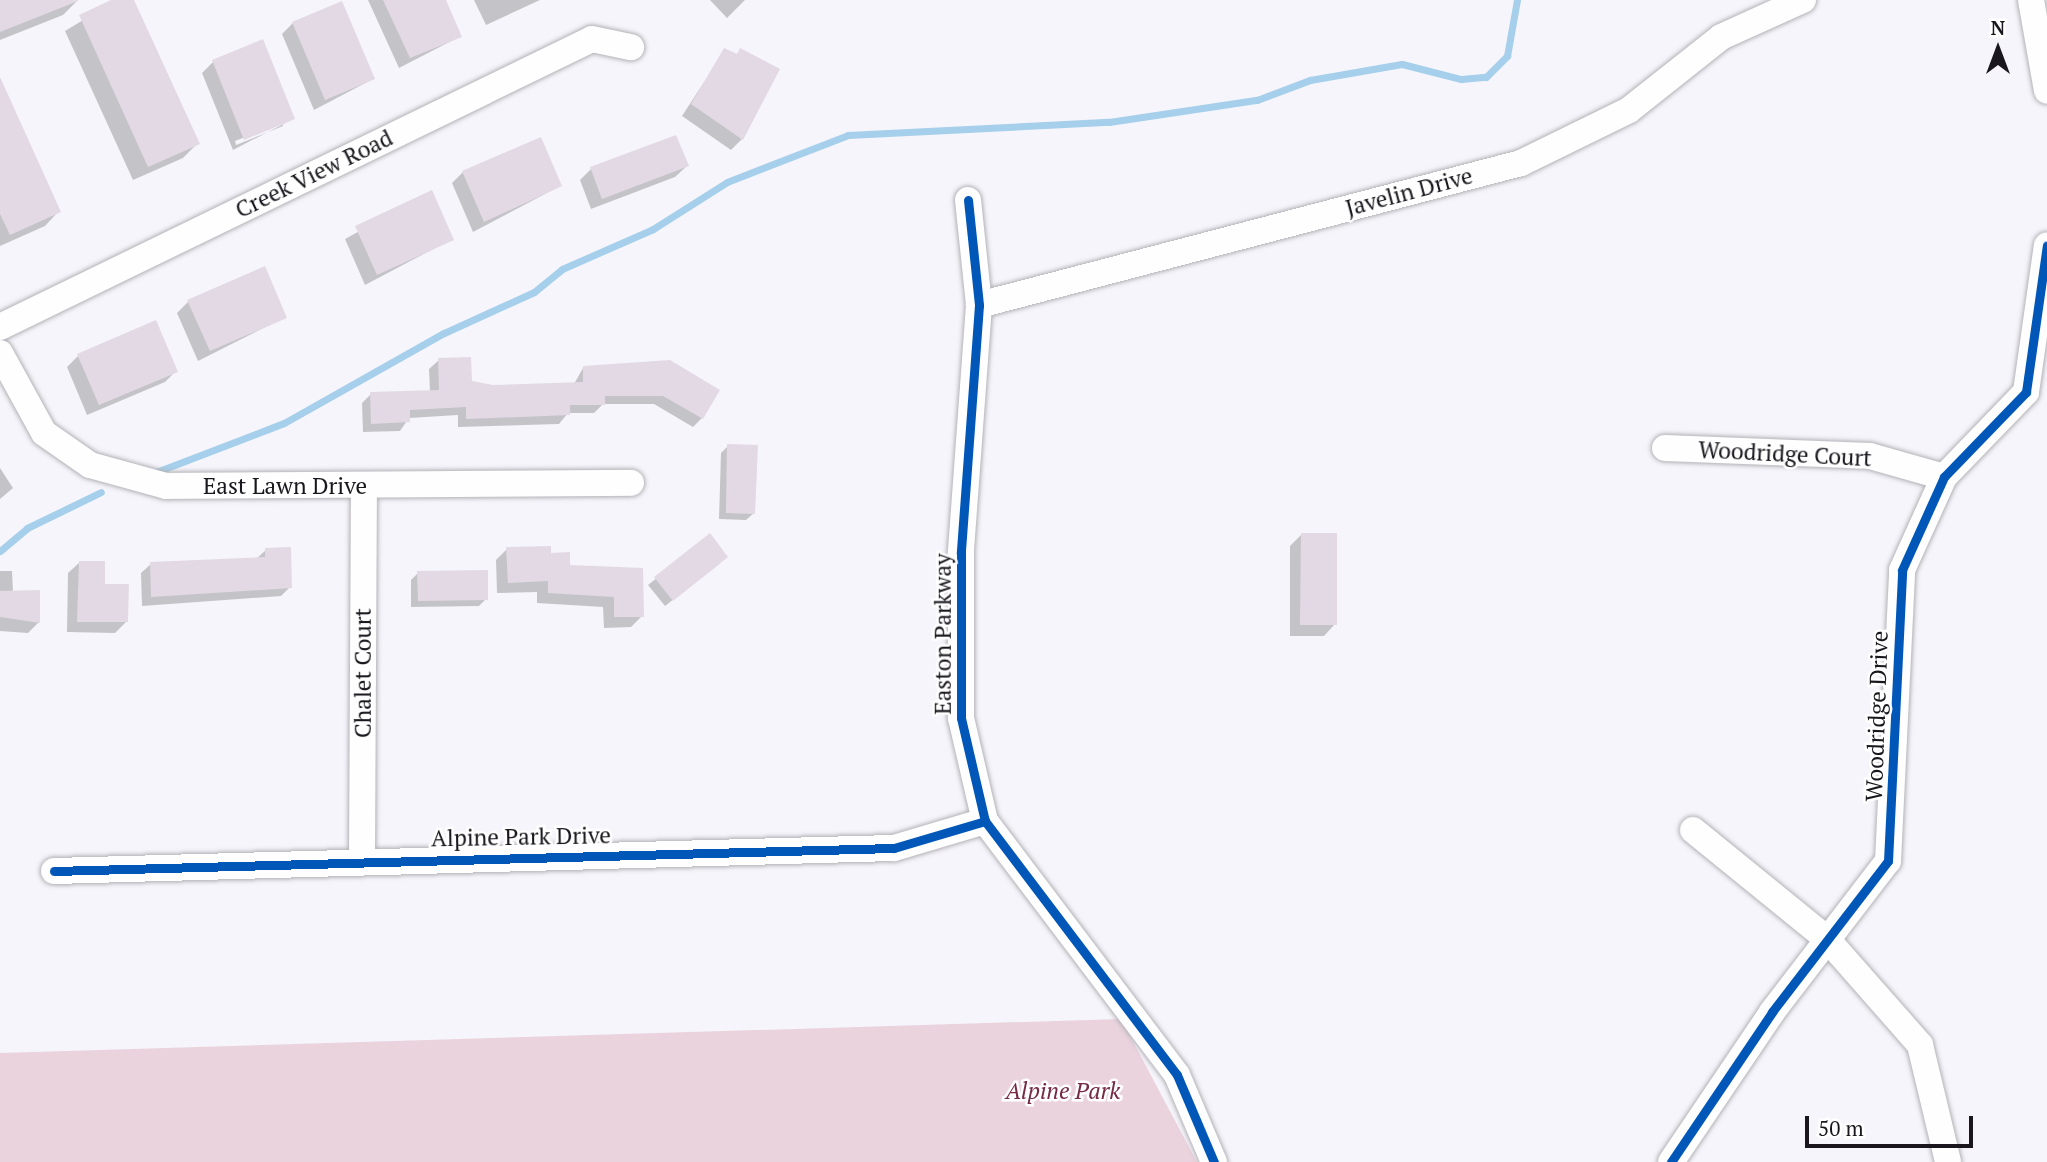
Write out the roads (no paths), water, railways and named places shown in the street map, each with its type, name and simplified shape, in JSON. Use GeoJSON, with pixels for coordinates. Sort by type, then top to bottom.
{"type":"FeatureCollection","features":[{"type":"Feature","properties":{"kind":"street","name":"Javelin Drive"},"geometry":{"type":"LineString","coordinates":[[979,305],[1521,163],[1629,110],[1721,37],[1803,0]]}},
{"type":"Feature","properties":{"kind":"street"},"geometry":{"type":"LineString","coordinates":[[2031,0],[2047,91]]}},
{"type":"Feature","properties":{"kind":"street","name":"Creek View Road"},"geometry":{"type":"LineString","coordinates":[[0,327],[592,39],[631,47]]}},
{"type":"Feature","properties":{"kind":"street","name":"Easton Parkway"},"geometry":{"type":"LineString","coordinates":[[968,200],[979,305],[961,553],[961,718],[985,821],[1177,1075],[1214,1162]]}},
{"type":"Feature","properties":{"kind":"street","name":"Woodridge Drive"},"geometry":{"type":"LineString","coordinates":[[1671,1162],[1828,939],[1888,861],[1902,570],[1944,477],[2026,392],[2047,245]]}},
{"type":"Feature","properties":{"kind":"street","name":"East Lawn Drive"},"geometry":{"type":"LineString","coordinates":[[0,353],[44,433],[90,465],[166,486],[631,483]]}},
{"type":"Feature","properties":{"kind":"street","name":"Woodridge Court"},"geometry":{"type":"LineString","coordinates":[[1665,448],[1870,456],[1944,477]]}},
{"type":"Feature","properties":{"kind":"street","name":"Chalet Court"},"geometry":{"type":"LineString","coordinates":[[362,860],[364,486]]}},
{"type":"Feature","properties":{"kind":"street","name":"Alpine Park Drive"},"geometry":{"type":"LineString","coordinates":[[54,871],[362,860],[894,848],[985,821]]}},
{"type":"Feature","properties":{"kind":"street"},"geometry":{"type":"LineString","coordinates":[[1693,830],[1828,939],[1920,1045],[1948,1162]]}},
{"type":"Feature","properties":{"kind":"waterway"},"geometry":{"type":"LineString","coordinates":[[151,474],[284,423],[444,333],[534,292],[562,269],[653,229],[727,182],[848,135],[1109,122],[1257,100],[1310,80],[1402,64],[1461,79],[1486,77],[1507,56],[1517,0]]}},
{"type":"Feature","properties":{"kind":"waterway"},"geometry":{"type":"LineString","coordinates":[[0,551],[27,528],[101,492]]}},
{"type":"Feature","properties":{"kind":"park label","name":"Alpine Park"},"geometry":{"type":"Point","coordinates":[1063,1091]}}]}
